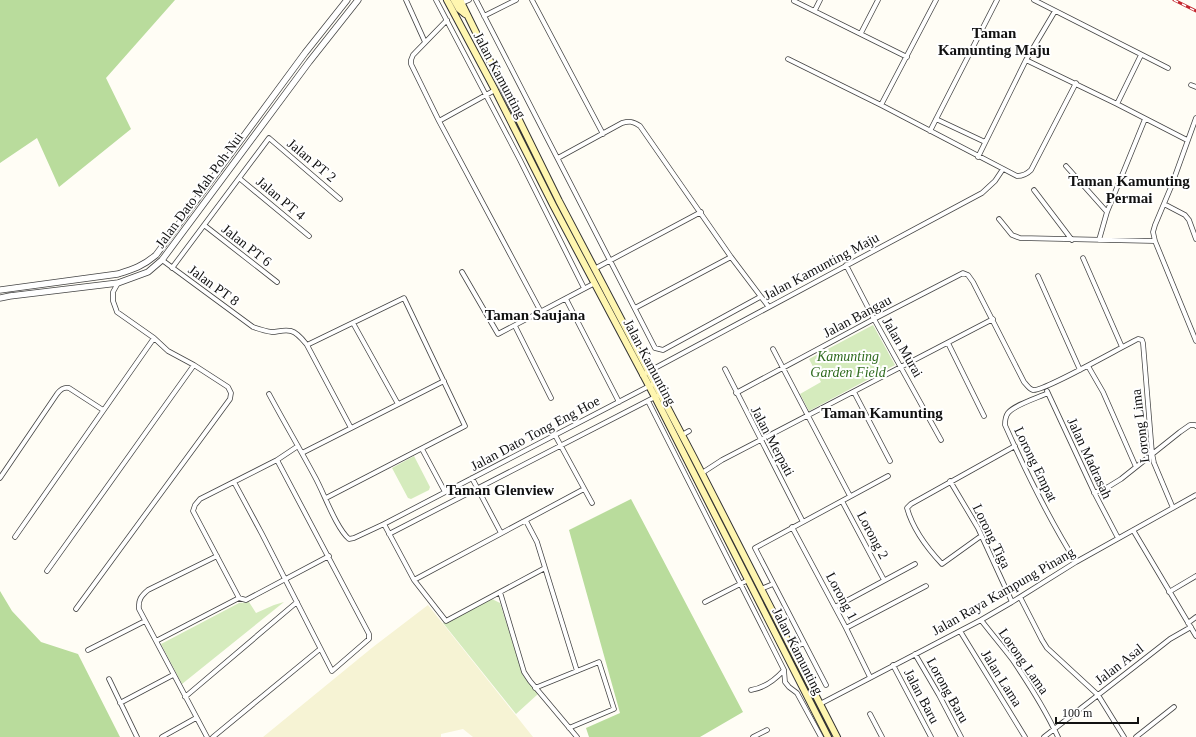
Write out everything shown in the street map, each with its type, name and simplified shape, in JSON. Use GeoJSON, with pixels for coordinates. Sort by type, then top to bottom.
{"type":"FeatureCollection","features":[{"type":"Feature","properties":{"kind":"main road","name":"Jalan Kamunting"},"geometry":{"type":"LineString","coordinates":[[447,0],[495,90],[553,205],[658,396],[748,580],[828,737]]}},
{"type":"Feature","properties":{"kind":"main road"},"geometry":{"type":"LineString","coordinates":[[454,0],[467,16]]}},
{"type":"Feature","properties":{"kind":"main road","name":"Jalan Kamunting"},"geometry":{"type":"LineString","coordinates":[[461,2],[559,201],[596,268],[645,373]]}},
{"type":"Feature","properties":{"kind":"main road","name":"Jalan Kamunting"},"geometry":{"type":"LineString","coordinates":[[658,396],[682,435],[702,473],[837,737]]}},
{"type":"Feature","properties":{"kind":"street","name":"Jalan Dato Mah Poh Nui"},"geometry":{"type":"LineString","coordinates":[[0,290],[118,274],[143,265],[156,255],[305,52],[347,0]]}},
{"type":"Feature","properties":{"kind":"street","name":"Jalan Dato Mah Poh Nui"},"geometry":{"type":"LineString","coordinates":[[0,298],[118,283],[148,272],[156,266],[162,260],[308,62],[358,0]]}},
{"type":"Feature","properties":{"kind":"street"},"geometry":{"type":"LineString","coordinates":[[406,0],[425,42]]}},
{"type":"Feature","properties":{"kind":"street"},"geometry":{"type":"LineString","coordinates":[[436,0],[584,288]]}},
{"type":"Feature","properties":{"kind":"street"},"geometry":{"type":"LineString","coordinates":[[461,2],[469,0]]}},
{"type":"Feature","properties":{"kind":"street"},"geometry":{"type":"LineString","coordinates":[[476,0],[655,348],[663,350],[760,297]]}},
{"type":"Feature","properties":{"kind":"street"},"geometry":{"type":"LineString","coordinates":[[484,16],[516,0]]}},
{"type":"Feature","properties":{"kind":"street"},"geometry":{"type":"LineString","coordinates":[[532,0],[603,134]]}},
{"type":"Feature","properties":{"kind":"street"},"geometry":{"type":"LineString","coordinates":[[815,10],[820,0]]}},
{"type":"Feature","properties":{"kind":"street"},"geometry":{"type":"LineString","coordinates":[[861,33],[878,0]]}},
{"type":"Feature","properties":{"kind":"street"},"geometry":{"type":"LineString","coordinates":[[881,105],[936,0]]}},
{"type":"Feature","properties":{"kind":"street"},"geometry":{"type":"LineString","coordinates":[[930,131],[997,0]]}},
{"type":"Feature","properties":{"kind":"street"},"geometry":{"type":"LineString","coordinates":[[1034,0],[1168,68]]}},
{"type":"Feature","properties":{"kind":"street"},"geometry":{"type":"LineString","coordinates":[[794,1],[815,10],[907,57]]}},
{"type":"Feature","properties":{"kind":"street"},"geometry":{"type":"LineString","coordinates":[[978,157],[1026,60],[1055,11]]}},
{"type":"Feature","properties":{"kind":"street"},"geometry":{"type":"LineString","coordinates":[[447,20],[414,55],[411,60],[411,64],[439,121],[541,312]]}},
{"type":"Feature","properties":{"kind":"street"},"geometry":{"type":"LineString","coordinates":[[1117,104],[1141,55]]}},
{"type":"Feature","properties":{"kind":"street"},"geometry":{"type":"LineString","coordinates":[[788,60],[881,105],[978,157],[1017,176],[1022,176],[1031,170],[1076,83]]}},
{"type":"Feature","properties":{"kind":"street"},"geometry":{"type":"LineString","coordinates":[[1026,60],[1076,83],[1187,140]]}},
{"type":"Feature","properties":{"kind":"street"},"geometry":{"type":"LineString","coordinates":[[1191,85],[1196,87]]}},
{"type":"Feature","properties":{"kind":"street"},"geometry":{"type":"LineString","coordinates":[[439,121],[495,90]]}},
{"type":"Feature","properties":{"kind":"street"},"geometry":{"type":"LineString","coordinates":[[1196,118],[1164,204],[1154,225],[1153,232],[1155,241],[1196,341]]}},
{"type":"Feature","properties":{"kind":"street"},"geometry":{"type":"LineString","coordinates":[[936,119],[985,142]]}},
{"type":"Feature","properties":{"kind":"street"},"geometry":{"type":"LineString","coordinates":[[1099,240],[1107,212],[1145,119]]}},
{"type":"Feature","properties":{"kind":"street"},"geometry":{"type":"LineString","coordinates":[[558,158],[622,123],[636,123],[640,126],[731,257],[768,306]]}},
{"type":"Feature","properties":{"kind":"street","name":"Jalan PT 2"},"geometry":{"type":"LineString","coordinates":[[239,178],[269,138],[340,199]]}},
{"type":"Feature","properties":{"kind":"street"},"geometry":{"type":"LineString","coordinates":[[1066,166],[1107,212]]}},
{"type":"Feature","properties":{"kind":"street","name":"Jalan Kamunting Maju"},"geometry":{"type":"LineString","coordinates":[[645,373],[982,192],[995,181],[1003,169]]}},
{"type":"Feature","properties":{"kind":"street"},"geometry":{"type":"LineString","coordinates":[[172,268],[239,178]]}},
{"type":"Feature","properties":{"kind":"street","name":"Jalan PT 4"},"geometry":{"type":"LineString","coordinates":[[239,178],[309,236]]}},
{"type":"Feature","properties":{"kind":"street"},"geometry":{"type":"LineString","coordinates":[[1034,190],[1072,240]]}},
{"type":"Feature","properties":{"kind":"street"},"geometry":{"type":"LineString","coordinates":[[1164,204],[1185,215],[1189,220],[1196,239]]}},
{"type":"Feature","properties":{"kind":"street"},"geometry":{"type":"LineString","coordinates":[[596,268],[701,212]]}},
{"type":"Feature","properties":{"kind":"street"},"geometry":{"type":"LineString","coordinates":[[998,218],[1012,234],[1020,238],[1155,241]]}},
{"type":"Feature","properties":{"kind":"street","name":"Jalan PT 6"},"geometry":{"type":"LineString","coordinates":[[204,225],[276,282]]}},
{"type":"Feature","properties":{"kind":"street"},"geometry":{"type":"LineString","coordinates":[[635,308],[731,257]]}},
{"type":"Feature","properties":{"kind":"street"},"geometry":{"type":"LineString","coordinates":[[702,473],[722,460],[762,441],[993,320],[1024,382],[1028,388],[1032,390],[1045,387],[1122,347],[1083,258]]}},
{"type":"Feature","properties":{"kind":"street"},"geometry":{"type":"LineString","coordinates":[[151,259],[156,266]]}},
{"type":"Feature","properties":{"kind":"street","name":"Jalan PT 8"},"geometry":{"type":"LineString","coordinates":[[162,260],[253,327],[273,332],[285,330],[291,331],[298,335],[308,345]]}},
{"type":"Feature","properties":{"kind":"street","name":"Jalan Murai"},"geometry":{"type":"LineString","coordinates":[[846,265],[941,440]]}},
{"type":"Feature","properties":{"kind":"street"},"geometry":{"type":"LineString","coordinates":[[462,272],[498,334],[595,283]]}},
{"type":"Feature","properties":{"kind":"street","name":"Jalan Bangau"},"geometry":{"type":"LineString","coordinates":[[736,393],[963,273],[968,275],[993,320]]}},
{"type":"Feature","properties":{"kind":"street"},"geometry":{"type":"LineString","coordinates":[[1038,276],[1080,370]]}},
{"type":"Feature","properties":{"kind":"street"},"geometry":{"type":"LineString","coordinates":[[76,610],[230,399],[231,393],[228,388],[194,365],[168,351],[154,338],[118,312],[113,301],[113,292],[118,283]]}},
{"type":"Feature","properties":{"kind":"street"},"geometry":{"type":"LineString","coordinates":[[108,284],[113,292]]}},
{"type":"Feature","properties":{"kind":"street"},"geometry":{"type":"LineString","coordinates":[[269,394],[326,498],[465,426],[404,298],[308,345],[351,428]]}},
{"type":"Feature","properties":{"kind":"street"},"geometry":{"type":"LineString","coordinates":[[566,299],[619,402]]}},
{"type":"Feature","properties":{"kind":"street"},"geometry":{"type":"LineString","coordinates":[[354,323],[398,404]]}},
{"type":"Feature","properties":{"kind":"street"},"geometry":{"type":"LineString","coordinates":[[515,326],[551,398]]}},
{"type":"Feature","properties":{"kind":"street"},"geometry":{"type":"LineString","coordinates":[[15,537],[154,338]]}},
{"type":"Feature","properties":{"kind":"street","name":"Lorong Lima"},"geometry":{"type":"LineString","coordinates":[[1122,347],[1138,339],[1142,340],[1143,343],[1152,453],[1154,463],[1173,508]]}},
{"type":"Feature","properties":{"kind":"street"},"geometry":{"type":"LineString","coordinates":[[948,343],[984,416]]}},
{"type":"Feature","properties":{"kind":"street"},"geometry":{"type":"LineString","coordinates":[[773,349],[850,496]]}},
{"type":"Feature","properties":{"kind":"street"},"geometry":{"type":"LineString","coordinates":[[47,571],[194,365]]}},
{"type":"Feature","properties":{"kind":"street"},"geometry":{"type":"LineString","coordinates":[[1088,366],[1103,392],[1136,467]]}},
{"type":"Feature","properties":{"kind":"street","name":"Jalan Merpati"},"geometry":{"type":"LineString","coordinates":[[724,369],[803,522]]}},
{"type":"Feature","properties":{"kind":"street"},"geometry":{"type":"LineString","coordinates":[[302,453],[444,381]]}},
{"type":"Feature","properties":{"kind":"street","name":"Jalan Dato Tong Eng Hoe"},"geometry":{"type":"LineString","coordinates":[[326,498],[345,535],[349,539],[354,538],[384,524],[652,385]]}},
{"type":"Feature","properties":{"kind":"street"},"geometry":{"type":"LineString","coordinates":[[0,478],[57,394],[62,389],[66,387],[69,388],[103,410]]}},
{"type":"Feature","properties":{"kind":"street","name":"Jalan Madrasah"},"geometry":{"type":"LineString","coordinates":[[1045,387],[1094,492],[1118,538]]}},
{"type":"Feature","properties":{"kind":"street"},"geometry":{"type":"LineString","coordinates":[[854,392],[890,461]]}},
{"type":"Feature","properties":{"kind":"street","name":"Lorong Empat"},"geometry":{"type":"LineString","coordinates":[[1048,393],[1013,409],[1008,413],[1005,420],[1005,425],[1014,446],[1065,544],[1076,562]]}},
{"type":"Feature","properties":{"kind":"street"},"geometry":{"type":"LineString","coordinates":[[389,534],[658,396]]}},
{"type":"Feature","properties":{"kind":"street"},"geometry":{"type":"LineString","coordinates":[[648,401],[784,670],[785,682],[795,691],[820,737]]}},
{"type":"Feature","properties":{"kind":"street"},"geometry":{"type":"LineString","coordinates":[[1094,492],[1108,487],[1190,425],[1194,424],[1196,426]]}},
{"type":"Feature","properties":{"kind":"street"},"geometry":{"type":"LineString","coordinates":[[682,435],[689,431]]}},
{"type":"Feature","properties":{"kind":"street"},"geometry":{"type":"LineString","coordinates":[[555,435],[592,503]]}},
{"type":"Feature","properties":{"kind":"street"},"geometry":{"type":"LineString","coordinates":[[239,598],[193,511],[195,505],[200,500],[277,460],[298,446]]}},
{"type":"Feature","properties":{"kind":"street"},"geometry":{"type":"LineString","coordinates":[[981,536],[942,564],[915,529],[907,508],[911,504],[950,481],[1014,446]]}},
{"type":"Feature","properties":{"kind":"street"},"geometry":{"type":"LineString","coordinates":[[422,449],[445,492]]}},
{"type":"Feature","properties":{"kind":"street"},"geometry":{"type":"LineString","coordinates":[[234,482],[332,671],[369,639],[369,634],[277,460]]}},
{"type":"Feature","properties":{"kind":"street"},"geometry":{"type":"LineString","coordinates":[[826,685],[755,548],[888,476]]}},
{"type":"Feature","properties":{"kind":"street"},"geometry":{"type":"LineString","coordinates":[[472,478],[501,533]]}},
{"type":"Feature","properties":{"kind":"street","name":"Lorong Tiga"},"geometry":{"type":"LineString","coordinates":[[950,481],[981,536],[1012,602]]}},
{"type":"Feature","properties":{"kind":"street"},"geometry":{"type":"LineString","coordinates":[[414,580],[584,489]]}},
{"type":"Feature","properties":{"kind":"street","name":"Jalan Raya Kampung Pinang"},"geometry":{"type":"LineString","coordinates":[[820,704],[981,620],[1076,562],[1196,495]]}},
{"type":"Feature","properties":{"kind":"street","name":"Lorong 2"},"geometry":{"type":"LineString","coordinates":[[842,501],[884,580]]}},
{"type":"Feature","properties":{"kind":"street"},"geometry":{"type":"LineString","coordinates":[[526,520],[536,542],[545,568],[577,671]]}},
{"type":"Feature","properties":{"kind":"street"},"geometry":{"type":"LineString","coordinates":[[384,524],[414,580],[446,621],[545,568]]}},
{"type":"Feature","properties":{"kind":"street","name":"Lorong 1"},"geometry":{"type":"LineString","coordinates":[[792,528],[835,606],[870,677]]}},
{"type":"Feature","properties":{"kind":"street"},"geometry":{"type":"LineString","coordinates":[[1133,530],[1196,636]]}},
{"type":"Feature","properties":{"kind":"street"},"geometry":{"type":"LineString","coordinates":[[207,737],[139,609],[140,598],[148,590],[216,556]]}},
{"type":"Feature","properties":{"kind":"street"},"geometry":{"type":"LineString","coordinates":[[156,641],[239,598],[246,600],[329,556]]}},
{"type":"Feature","properties":{"kind":"street"},"geometry":{"type":"LineString","coordinates":[[835,606],[915,564]]}},
{"type":"Feature","properties":{"kind":"street"},"geometry":{"type":"LineString","coordinates":[[1169,592],[1196,576]]}},
{"type":"Feature","properties":{"kind":"street"},"geometry":{"type":"LineString","coordinates":[[705,602],[748,580]]}},
{"type":"Feature","properties":{"kind":"street"},"geometry":{"type":"LineString","coordinates":[[761,589],[773,584]]}},
{"type":"Feature","properties":{"kind":"street"},"geometry":{"type":"LineString","coordinates":[[846,628],[926,586]]}},
{"type":"Feature","properties":{"kind":"street"},"geometry":{"type":"LineString","coordinates":[[500,592],[524,672],[535,688],[577,737]]}},
{"type":"Feature","properties":{"kind":"street"},"geometry":{"type":"LineString","coordinates":[[1020,597],[1047,648],[1098,695],[1124,737]]}},
{"type":"Feature","properties":{"kind":"street"},"geometry":{"type":"LineString","coordinates":[[185,697],[297,602]]}},
{"type":"Feature","properties":{"kind":"street"},"geometry":{"type":"LineString","coordinates":[[1188,623],[1196,617]]}},
{"type":"Feature","properties":{"kind":"street","name":"Lorong Lama"},"geometry":{"type":"LineString","coordinates":[[981,620],[1011,658],[1048,715],[1058,737]]}},
{"type":"Feature","properties":{"kind":"street"},"geometry":{"type":"LineString","coordinates":[[88,650],[145,621]]}},
{"type":"Feature","properties":{"kind":"street","name":"Jalan Asal"},"geometry":{"type":"LineString","coordinates":[[1044,737],[1161,646],[1191,627]]}},
{"type":"Feature","properties":{"kind":"street","name":"Jalan Lama"},"geometry":{"type":"LineString","coordinates":[[960,631],[1025,737]]}},
{"type":"Feature","properties":{"kind":"street"},"geometry":{"type":"LineString","coordinates":[[791,649],[804,643]]}},
{"type":"Feature","properties":{"kind":"street"},"geometry":{"type":"LineString","coordinates":[[213,737],[320,649]]}},
{"type":"Feature","properties":{"kind":"street","name":"Lorong Baru"},"geometry":{"type":"LineString","coordinates":[[915,654],[961,737]]}},
{"type":"Feature","properties":{"kind":"street"},"geometry":{"type":"LineString","coordinates":[[535,688],[599,662],[614,709],[569,728]]}},
{"type":"Feature","properties":{"kind":"street","name":"Jalan Baru"},"geometry":{"type":"LineString","coordinates":[[893,665],[931,737]]}},
{"type":"Feature","properties":{"kind":"street"},"geometry":{"type":"LineString","coordinates":[[751,690],[757,689],[770,682],[784,670]]}},
{"type":"Feature","properties":{"kind":"street"},"geometry":{"type":"LineString","coordinates":[[120,703],[173,674]]}},
{"type":"Feature","properties":{"kind":"street"},"geometry":{"type":"LineString","coordinates":[[108,679],[137,737]]}},
{"type":"Feature","properties":{"kind":"street"},"geometry":{"type":"LineString","coordinates":[[795,691],[801,684]]}},
{"type":"Feature","properties":{"kind":"street"},"geometry":{"type":"LineString","coordinates":[[1136,737],[1174,707]]}},
{"type":"Feature","properties":{"kind":"street"},"geometry":{"type":"LineString","coordinates":[[870,714],[882,737]]}},
{"type":"Feature","properties":{"kind":"street"},"geometry":{"type":"LineString","coordinates":[[162,737],[196,718]]}},
{"type":"Feature","properties":{"kind":"street"},"geometry":{"type":"LineString","coordinates":[[754,737],[766,730]]}},
{"type":"Feature","properties":{"kind":"shaded area"},"geometry":{"type":"Polygon","coordinates":[[[428,605],[533,737],[473,737],[463,729],[441,734],[441,737],[263,737],[373,647],[428,605]]]}},
{"type":"Feature","properties":{"kind":"green space"},"geometry":{"type":"Polygon","coordinates":[[[0,0],[175,0],[106,78],[131,129],[59,187],[37,138],[0,163],[0,0]]]}},
{"type":"Feature","properties":{"kind":"green space","name":"Kamunting Garden Field"},"geometry":{"type":"Polygon","coordinates":[[[873,325],[895,365],[809,411],[800,394],[821,382],[809,359],[873,325]]]}},
{"type":"Feature","properties":{"kind":"green space"},"geometry":{"type":"Polygon","coordinates":[[[414,456],[430,487],[429,490],[411,499],[408,498],[392,468],[414,456]]]}},
{"type":"Feature","properties":{"kind":"green space"},"geometry":{"type":"Polygon","coordinates":[[[631,499],[743,712],[700,737],[589,737],[586,728],[620,713],[569,530],[631,499]]]}},
{"type":"Feature","properties":{"kind":"green space"},"geometry":{"type":"Polygon","coordinates":[[[0,591],[12,611],[41,642],[78,654],[120,737],[0,737],[0,591]]]}},
{"type":"Feature","properties":{"kind":"green space"},"geometry":{"type":"Polygon","coordinates":[[[492,599],[500,603],[523,675],[538,694],[516,714],[443,623],[492,599]]]}},
{"type":"Feature","properties":{"kind":"green space"},"geometry":{"type":"Polygon","coordinates":[[[249,602],[256,613],[284,602],[182,684],[161,644],[239,603],[249,602]]]}},
{"type":"Feature","properties":{"kind":"railway"},"geometry":{"type":"LineString","coordinates":[[1174,0],[1196,11]]}},
{"type":"Feature","properties":{"kind":"district","name":"Taman Kamunting Maju"},"geometry":{"type":"Point","coordinates":[994,42]}},
{"type":"Feature","properties":{"kind":"district","name":"Taman Kamunting Permai"},"geometry":{"type":"Point","coordinates":[1129,190]}},
{"type":"Feature","properties":{"kind":"district","name":"Taman Saujana"},"geometry":{"type":"Point","coordinates":[535,315]}},
{"type":"Feature","properties":{"kind":"district","name":"Taman Kamunting"},"geometry":{"type":"Point","coordinates":[882,413]}},
{"type":"Feature","properties":{"kind":"district","name":"Taman Glenview"},"geometry":{"type":"Point","coordinates":[500,490]}}]}
